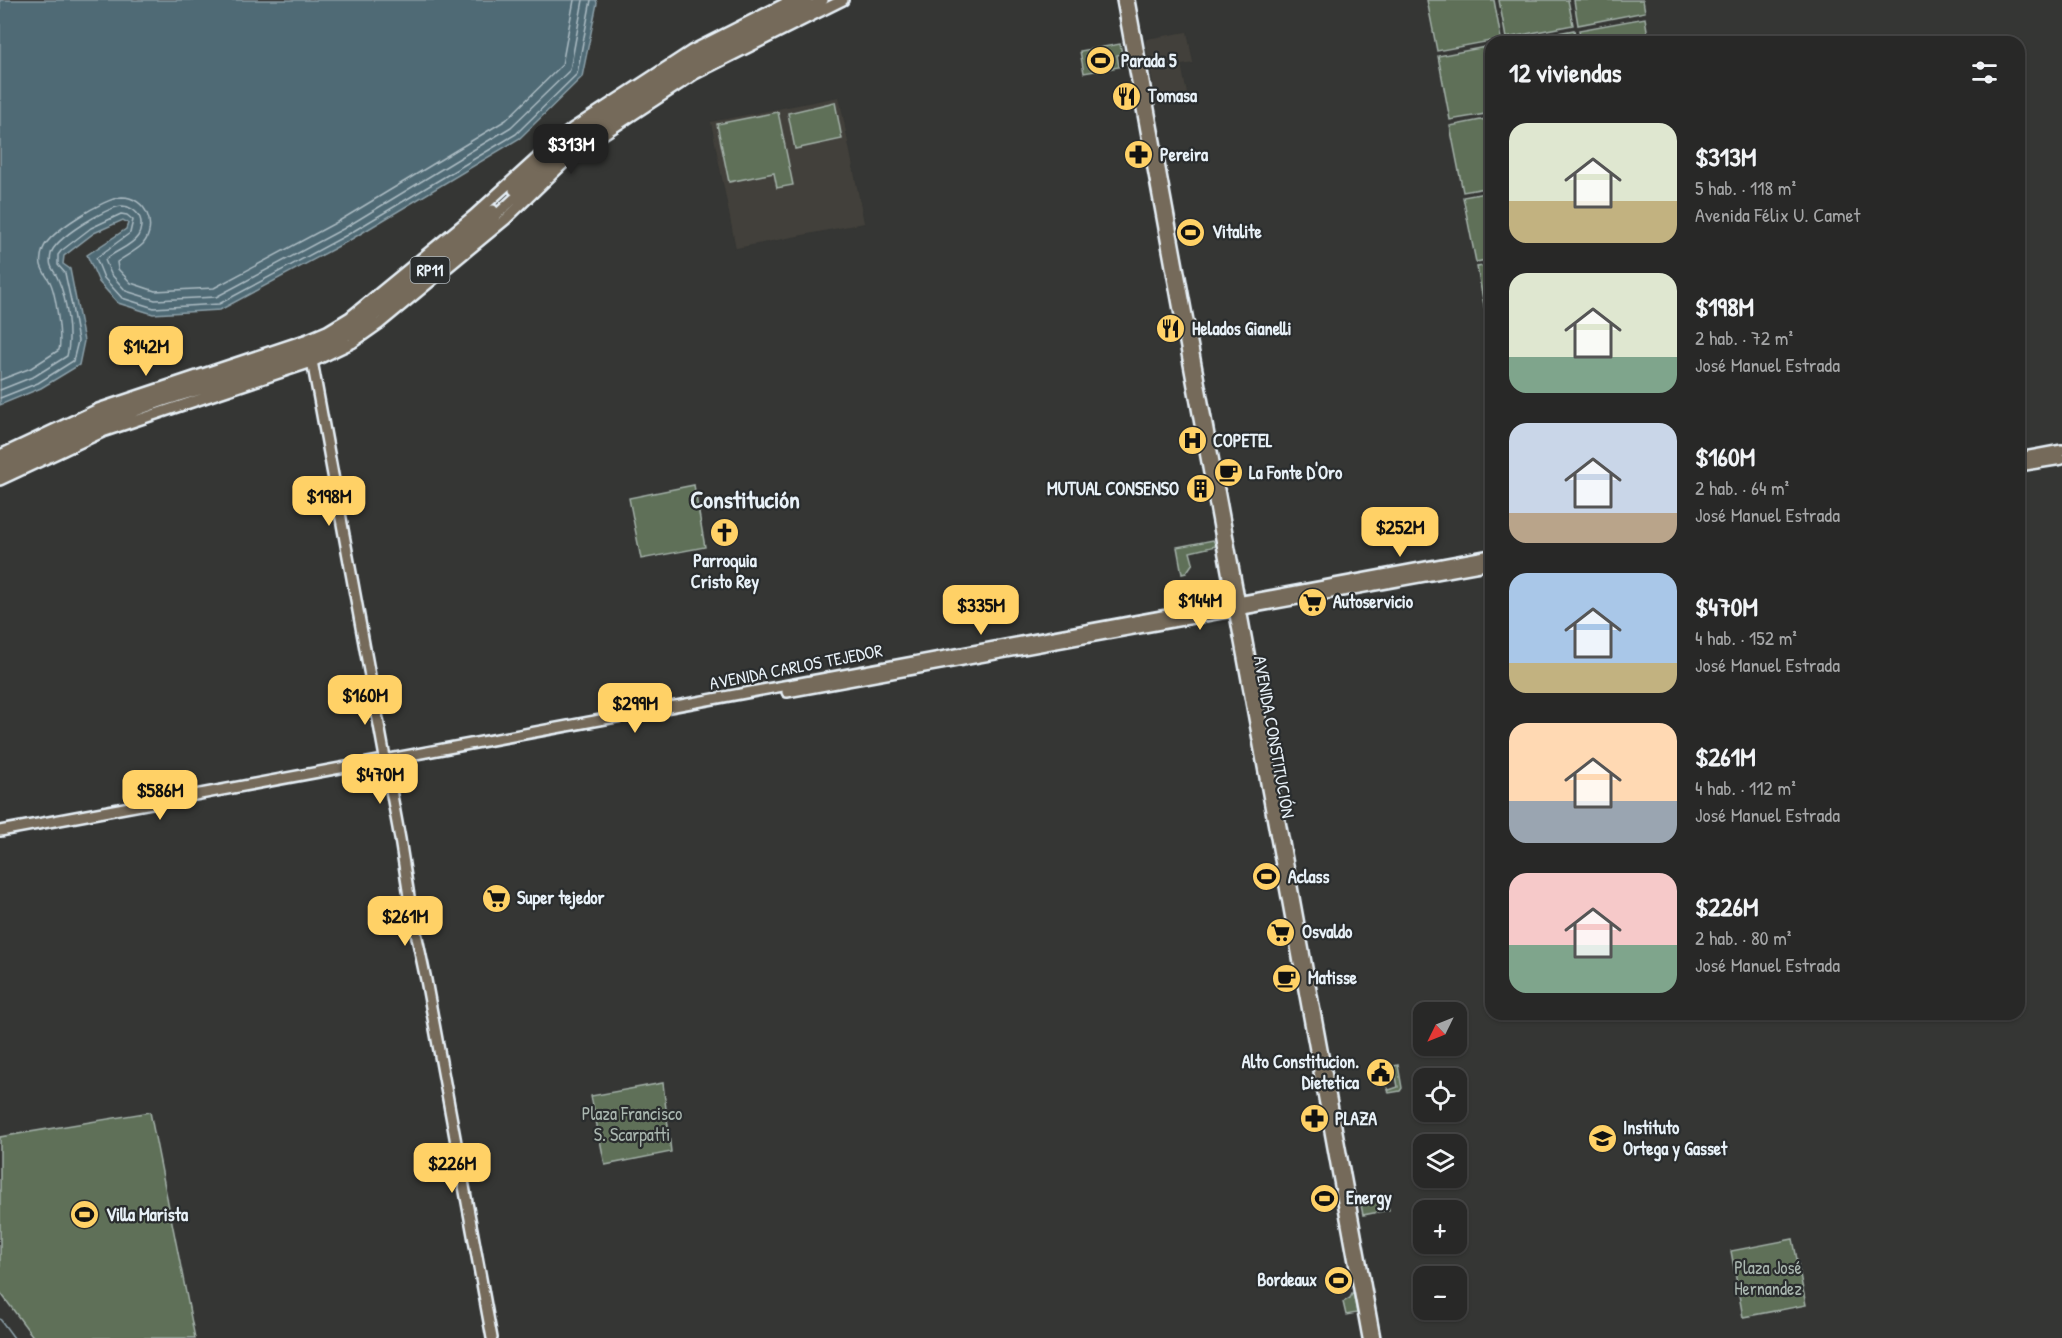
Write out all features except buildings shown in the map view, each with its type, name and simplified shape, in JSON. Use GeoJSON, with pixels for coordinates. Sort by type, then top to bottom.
{"type":"FeatureCollection","features":[{"type":"Feature","properties":{"kind":"main road"},"geometry":{"type":"LineString","coordinates":[[0,480],[105,431],[310,350],[327,331],[350,317],[473,216],[573,128],[691,51],[792,0]]}},
{"type":"Feature","properties":{"kind":"main road","name":"RP11"},"geometry":{"type":"LineString","coordinates":[[0,472],[109,421],[310,350],[336,335],[491,212],[557,150],[579,133],[678,66],[807,0]]}},
{"type":"Feature","properties":{"kind":"main road","name":"RP11"},"geometry":{"type":"LineString","coordinates":[[0,464],[107,414],[329,346],[361,327],[489,222],[580,141],[694,66],[823,0]]}},
{"type":"Feature","properties":{"kind":"main road"},"geometry":{"type":"LineString","coordinates":[[0,455],[99,409],[310,350],[352,343],[379,324],[506,219],[564,163],[587,145],[695,74],[843,0]]}},
{"type":"Feature","properties":{"kind":"main road","name":"AVENIDA CONSTITUCIÓN"},"geometry":{"type":"LineString","coordinates":[[1122,0],[1375,1338]]}},
{"type":"Feature","properties":{"kind":"main road","name":"AVENIDA CONSTITUCIÓN"},"geometry":{"type":"LineString","coordinates":[[1129,0],[1368,1338]]}},
{"type":"Feature","properties":{"kind":"main road"},"geometry":{"type":"LineString","coordinates":[[310,350],[411,909],[492,1338]]}},
{"type":"Feature","properties":{"kind":"main road"},"geometry":{"type":"LineString","coordinates":[[2025,457],[2062,450]]}},
{"type":"Feature","properties":{"kind":"main road"},"geometry":{"type":"LineString","coordinates":[[2025,465],[2062,459]]}},
{"type":"Feature","properties":{"kind":"main road","name":"AVENIDA CARLOS TEJEDOR"},"geometry":{"type":"LineString","coordinates":[[0,837],[386,763],[1237,606],[1485,556]]}},
{"type":"Feature","properties":{"kind":"main road","name":"AVENIDA CARLOS TEJEDOR"},"geometry":{"type":"LineString","coordinates":[[1237,606],[1485,565]]}},
{"type":"Feature","properties":{"kind":"main road","name":"AVENIDA CARLOS TEJEDOR"},"geometry":{"type":"LineString","coordinates":[[0,831],[386,763]]}},
{"type":"Feature","properties":{"kind":"shaded area"},"geometry":{"type":"Polygon","coordinates":[[[1187,32],[1193,63],[1181,65],[1187,94],[1159,99],[1155,95],[1145,42],[1147,39],[1187,32]]]}},
{"type":"Feature","properties":{"kind":"shaded area"},"geometry":{"type":"Polygon","coordinates":[[[839,97],[864,223],[736,248],[711,122],[839,97]]]}},
{"type":"Feature","properties":{"kind":"green space"},"geometry":{"type":"Polygon","coordinates":[[[1427,0],[1494,0],[1500,36],[1485,36],[1485,42],[1437,51],[1427,0]]]}},
{"type":"Feature","properties":{"kind":"green space"},"geometry":{"type":"Polygon","coordinates":[[[1499,0],[1568,0],[1573,25],[1506,36],[1499,0]]]}},
{"type":"Feature","properties":{"kind":"green space"},"geometry":{"type":"Polygon","coordinates":[[[1574,0],[1643,0],[1645,12],[1578,25],[1574,0]]]}},
{"type":"Feature","properties":{"kind":"green space"},"geometry":{"type":"Polygon","coordinates":[[[1645,18],[1648,36],[1580,36],[1579,30],[1645,18]]]}},
{"type":"Feature","properties":{"kind":"green space"},"geometry":{"type":"Polygon","coordinates":[[[1574,30],[1575,36],[1543,36],[1574,30]]]}},
{"type":"Feature","properties":{"kind":"green space","name":"Parada 5"},"geometry":{"type":"Polygon","coordinates":[[[1120,44],[1122,54],[1117,55],[1119,67],[1084,73],[1080,51],[1120,44]]]}},
{"type":"Feature","properties":{"kind":"green space"},"geometry":{"type":"Polygon","coordinates":[[[1485,47],[1485,114],[1450,120],[1438,56],[1485,47]]]}},
{"type":"Feature","properties":{"kind":"green space"},"geometry":{"type":"Polygon","coordinates":[[[835,102],[842,139],[795,149],[788,113],[835,102]]]}},
{"type":"Feature","properties":{"kind":"green space"},"geometry":{"type":"Polygon","coordinates":[[[778,112],[793,185],[777,188],[774,173],[729,182],[717,124],[778,112]]]}},
{"type":"Feature","properties":{"kind":"green space"},"geometry":{"type":"Polygon","coordinates":[[[1485,119],[1485,188],[1463,192],[1450,126],[1485,119]]]}},
{"type":"Feature","properties":{"kind":"green space"},"geometry":{"type":"Polygon","coordinates":[[[1485,193],[1485,260],[1476,262],[1463,197],[1485,193]]]}},
{"type":"Feature","properties":{"kind":"green space"},"geometry":{"type":"Polygon","coordinates":[[[1485,266],[1485,310],[1477,267],[1485,266]]]}},
{"type":"Feature","properties":{"kind":"green space"},"geometry":{"type":"Polygon","coordinates":[[[694,485],[705,547],[641,559],[629,498],[694,485]]]}},
{"type":"Feature","properties":{"kind":"green space"},"geometry":{"type":"Polygon","coordinates":[[[1213,540],[1216,546],[1190,552],[1193,563],[1186,573],[1182,574],[1177,547],[1213,540]]]}},
{"type":"Feature","properties":{"kind":"green space"},"geometry":{"type":"Polygon","coordinates":[[[1398,1065],[1402,1088],[1400,1091],[1389,1093],[1387,1087],[1389,1090],[1398,1087],[1394,1066],[1398,1065]]]}},
{"type":"Feature","properties":{"kind":"green space","name":"Plaza Francisco S. Scarpatti"},"geometry":{"type":"Polygon","coordinates":[[[663,1083],[671,1152],[605,1165],[591,1096],[663,1083]]]}},
{"type":"Feature","properties":{"kind":"green space","name":"Villa Marista"},"geometry":{"type":"Polygon","coordinates":[[[150,1112],[195,1338],[34,1338],[0,1292],[0,1137],[150,1112]]]}},
{"type":"Feature","properties":{"kind":"green space"},"geometry":{"type":"Polygon","coordinates":[[[1386,1195],[1389,1210],[1363,1215],[1360,1200],[1386,1195]]]}},
{"type":"Feature","properties":{"kind":"green space","name":"Plaza José Hernandez"},"geometry":{"type":"Polygon","coordinates":[[[1793,1239],[1806,1305],[1743,1317],[1731,1251],[1793,1239]]]}},
{"type":"Feature","properties":{"kind":"green space"},"geometry":{"type":"Polygon","coordinates":[[[1353,1292],[1357,1313],[1346,1315],[1343,1302],[1350,1298],[1353,1292]]]}},
{"type":"Feature","properties":{"kind":"water"},"geometry":{"type":"Polygon","coordinates":[[[0,0],[596,0],[597,3],[582,77],[520,138],[350,240],[220,310],[153,314],[118,303],[99,282],[87,255],[126,229],[128,223],[123,220],[94,233],[64,256],[63,264],[70,269],[84,341],[79,365],[41,388],[0,405],[0,0]]]}},
{"type":"Feature","properties":{"kind":"waterway"},"geometry":{"type":"LineString","coordinates":[[0,1319],[14,1338]]}},
{"type":"Feature","properties":{"kind":"place","name":"Parada 5"},"geometry":{"type":"Point","coordinates":[1100,61]}},
{"type":"Feature","properties":{"kind":"place","name":"Tomasa"},"geometry":{"type":"Point","coordinates":[1127,96]}},
{"type":"Feature","properties":{"kind":"place","name":"Pereira"},"geometry":{"type":"Point","coordinates":[1139,155]}},
{"type":"Feature","properties":{"kind":"place","name":"Vitalite"},"geometry":{"type":"Point","coordinates":[1191,232]}},
{"type":"Feature","properties":{"kind":"place","name":"Helados Gianelli"},"geometry":{"type":"Point","coordinates":[1171,329]}},
{"type":"Feature","properties":{"kind":"place","name":"COPETEL"},"geometry":{"type":"Point","coordinates":[1192,441]}},
{"type":"Feature","properties":{"kind":"place","name":"La Fonte D'Oro"},"geometry":{"type":"Point","coordinates":[1228,473]}},
{"type":"Feature","properties":{"kind":"place","name":"MUTUAL CONSENSO"},"geometry":{"type":"Point","coordinates":[1200,489]}},
{"type":"Feature","properties":{"kind":"place","name":"Parroquia Cristo Rey"},"geometry":{"type":"Point","coordinates":[725,532]}},
{"type":"Feature","properties":{"kind":"place","name":"Autoservicio"},"geometry":{"type":"Point","coordinates":[1312,602]}},
{"type":"Feature","properties":{"kind":"place","name":"Aclass"},"geometry":{"type":"Point","coordinates":[1267,877]}},
{"type":"Feature","properties":{"kind":"place","name":"Super tejedor"},"geometry":{"type":"Point","coordinates":[496,898]}},
{"type":"Feature","properties":{"kind":"place","name":"Osvaldo"},"geometry":{"type":"Point","coordinates":[1281,932]}},
{"type":"Feature","properties":{"kind":"place","name":"Matisse"},"geometry":{"type":"Point","coordinates":[1287,978]}},
{"type":"Feature","properties":{"kind":"place","name":"Alto Constitucion. Dietetica"},"geometry":{"type":"Point","coordinates":[1380,1072]}},
{"type":"Feature","properties":{"kind":"place","name":"PLAZA"},"geometry":{"type":"Point","coordinates":[1314,1119]}},
{"type":"Feature","properties":{"kind":"place","name":"Instituto Ortega y Gasset"},"geometry":{"type":"Point","coordinates":[1602,1138]}},
{"type":"Feature","properties":{"kind":"place","name":"Energy"},"geometry":{"type":"Point","coordinates":[1325,1198]}},
{"type":"Feature","properties":{"kind":"place","name":"Villa Marista"},"geometry":{"type":"Point","coordinates":[85,1215]}},
{"type":"Feature","properties":{"kind":"place","name":"Bordeaux"},"geometry":{"type":"Point","coordinates":[1338,1280]}},
{"type":"Feature","properties":{"kind":"district","name":"Constitución"},"geometry":{"type":"Point","coordinates":[745,500]}}]}
